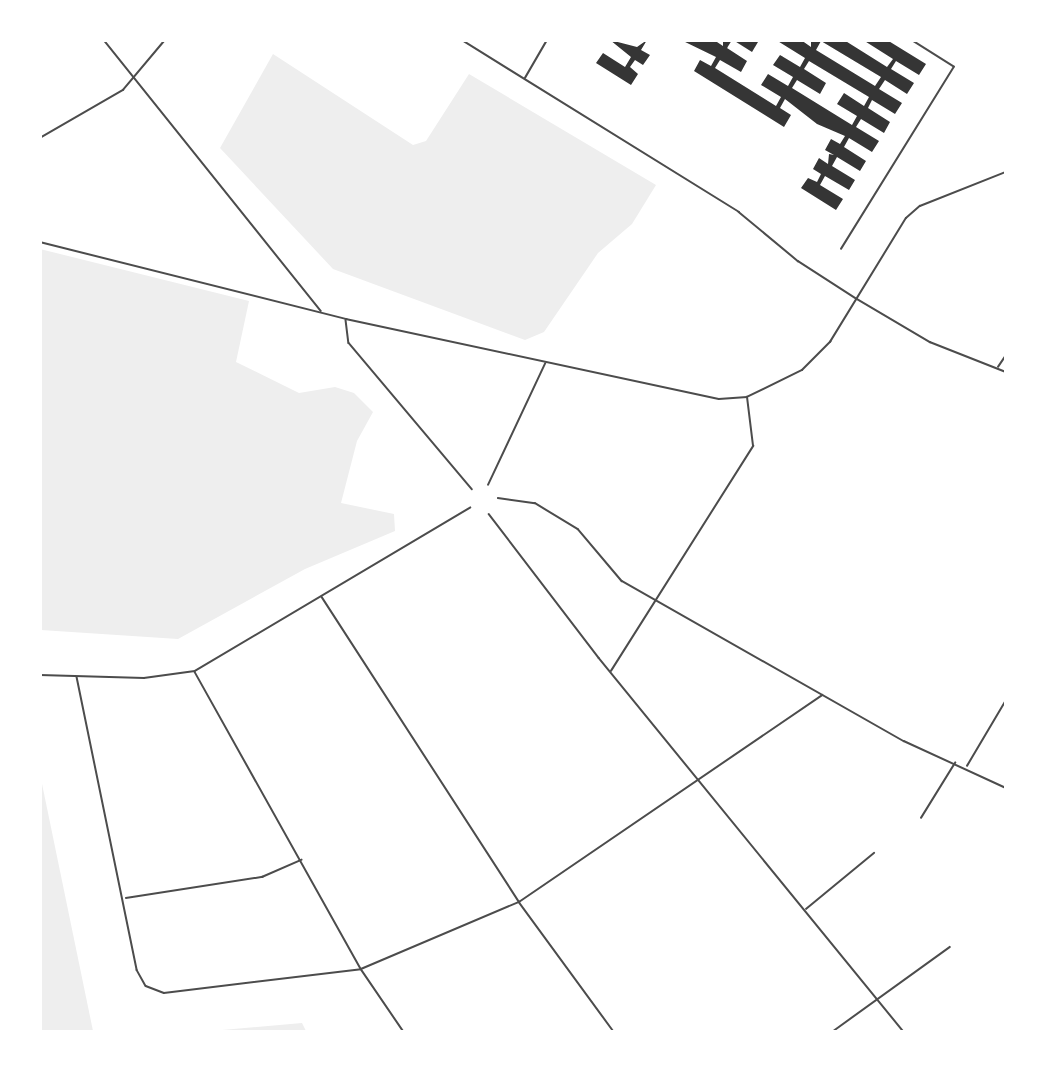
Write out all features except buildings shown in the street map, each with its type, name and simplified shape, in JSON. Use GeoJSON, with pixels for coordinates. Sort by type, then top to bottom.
{"type":"FeatureCollection","features":[{"type":"Feature","properties":{"kind":"lane"},"geometry":{"type":"LineString","coordinates":[[104,40],[322,313]]}},
{"type":"Feature","properties":{"kind":"lane"},"geometry":{"type":"LineString","coordinates":[[40,138],[107,101],[135,78],[165,40]]}},
{"type":"Feature","properties":{"kind":"lane"},"geometry":{"type":"LineString","coordinates":[[462,40],[739,212],[798,261],[857,299],[930,342],[1005,372]]}},
{"type":"Feature","properties":{"kind":"lane"},"geometry":{"type":"LineString","coordinates":[[524,79],[547,40]]}},
{"type":"Feature","properties":{"kind":"lane"},"geometry":{"type":"LineString","coordinates":[[841,249],[954,66],[911,40]]}},
{"type":"Feature","properties":{"kind":"lane"},"geometry":{"type":"LineString","coordinates":[[40,242],[346,319],[690,396],[747,397],[802,370],[830,342],[906,218],[920,206],[1005,172]]}},
{"type":"Feature","properties":{"kind":"lane"},"geometry":{"type":"LineString","coordinates":[[346,319],[349,343],[472,489]]}},
{"type":"Feature","properties":{"kind":"lane"},"geometry":{"type":"LineString","coordinates":[[997,368],[1005,355]]}},
{"type":"Feature","properties":{"kind":"lane"},"geometry":{"type":"LineString","coordinates":[[488,485],[545,362]]}},
{"type":"Feature","properties":{"kind":"lane"},"geometry":{"type":"LineString","coordinates":[[610,671],[753,446],[747,397]]}},
{"type":"Feature","properties":{"kind":"lane"},"geometry":{"type":"LineString","coordinates":[[498,498],[535,503],[578,529],[610,570],[656,599],[904,741],[967,766],[1005,788]]}},
{"type":"Feature","properties":{"kind":"lane"},"geometry":{"type":"LineString","coordinates":[[40,675],[77,677],[195,671],[470,508]]}},
{"type":"Feature","properties":{"kind":"lane"},"geometry":{"type":"LineString","coordinates":[[489,514],[610,671],[904,1032]]}},
{"type":"Feature","properties":{"kind":"lane"},"geometry":{"type":"LineString","coordinates":[[322,597],[519,902],[614,1032]]}},
{"type":"Feature","properties":{"kind":"lane"},"geometry":{"type":"LineString","coordinates":[[195,671],[362,969],[404,1032]]}},
{"type":"Feature","properties":{"kind":"lane"},"geometry":{"type":"LineString","coordinates":[[77,677],[125,898],[137,970],[151,989],[164,993],[362,969],[519,902],[701,780],[822,695]]}},
{"type":"Feature","properties":{"kind":"lane"},"geometry":{"type":"LineString","coordinates":[[967,766],[1005,700]]}},
{"type":"Feature","properties":{"kind":"lane"},"geometry":{"type":"LineString","coordinates":[[921,818],[956,762]]}},
{"type":"Feature","properties":{"kind":"lane"},"geometry":{"type":"LineString","coordinates":[[805,910],[874,853]]}},
{"type":"Feature","properties":{"kind":"lane"},"geometry":{"type":"LineString","coordinates":[[125,898],[262,877],[301,860]]}},
{"type":"Feature","properties":{"kind":"lane"},"geometry":{"type":"LineString","coordinates":[[832,1032],[950,947]]}},
{"type":"Feature","properties":{"kind":"shaded area"},"geometry":{"type":"Polygon","coordinates":[[[273,54],[413,145],[426,141],[469,74],[656,185],[632,224],[598,253],[544,332],[525,340],[333,269],[220,148],[273,54]]]}},
{"type":"Feature","properties":{"kind":"shaded area"},"geometry":{"type":"Polygon","coordinates":[[[40,249],[249,301],[236,362],[299,393],[335,387],[354,393],[373,412],[357,441],[341,503],[394,514],[395,531],[305,569],[178,639],[41,630],[40,249]]]}},
{"type":"Feature","properties":{"kind":"shaded area"},"geometry":{"type":"Polygon","coordinates":[[[41,779],[93,1031],[41,1031],[41,779]]]}},
{"type":"Feature","properties":{"kind":"shaded area"},"geometry":{"type":"Polygon","coordinates":[[[302,1023],[306,1031],[211,1031],[302,1023]]]}}]}
